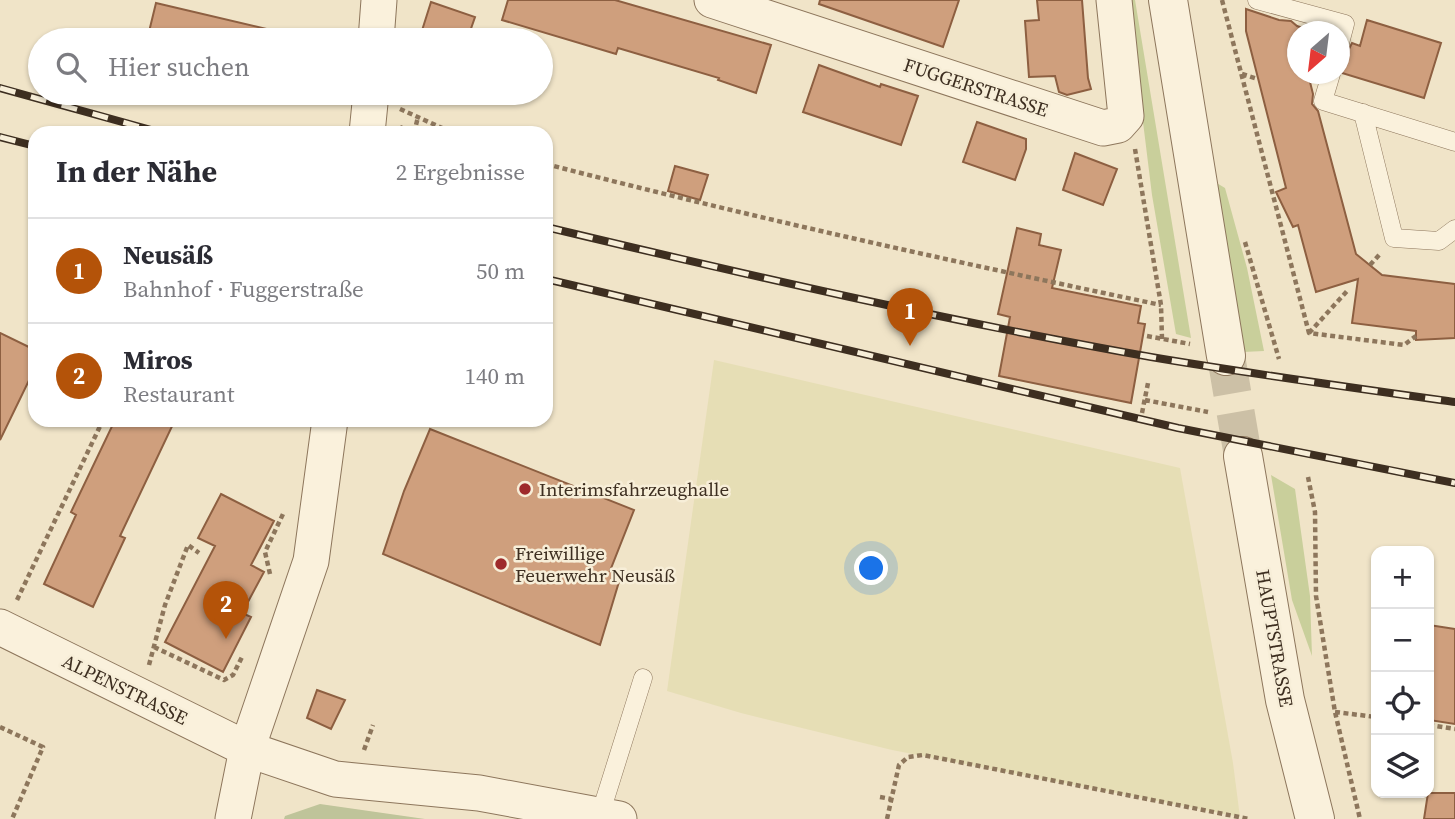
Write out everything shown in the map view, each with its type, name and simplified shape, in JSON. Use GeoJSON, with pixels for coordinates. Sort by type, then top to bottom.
{"type":"FeatureCollection","features":[{"type":"Feature","properties":{"kind":"street"},"geometry":{"type":"LineString","coordinates":[[377,28],[379,0]]}},
{"type":"Feature","properties":{"kind":"street","name":"FUGGERSTRASSE"},"geometry":{"type":"LineString","coordinates":[[712,0],[1074,120],[1103,128],[1118,125]]}},
{"type":"Feature","properties":{"kind":"street"},"geometry":{"type":"LineString","coordinates":[[1114,0],[1126,116],[1118,125]]}},
{"type":"Feature","properties":{"kind":"street"},"geometry":{"type":"LineString","coordinates":[[1168,0],[1210,351]]}},
{"type":"Feature","properties":{"kind":"street"},"geometry":{"type":"LineString","coordinates":[[375,105],[383,126]]}},
{"type":"Feature","properties":{"kind":"street"},"geometry":{"type":"LineString","coordinates":[[233,819],[247,750],[311,562],[329,427]]}},
{"type":"Feature","properties":{"kind":"street","name":"HAUPTSTRASSE"},"geometry":{"type":"LineString","coordinates":[[1243,456],[1285,700],[1315,819]]}},
{"type":"Feature","properties":{"kind":"street","name":"ALPENSTRASSE"},"geometry":{"type":"LineString","coordinates":[[2,628],[247,750],[335,779],[474,806],[609,817]]}},
{"type":"Feature","properties":{"kind":"lane"},"geometry":{"type":"LineString","coordinates":[[1257,0],[1334,21]]}},
{"type":"Feature","properties":{"kind":"lane"},"geometry":{"type":"LineString","coordinates":[[1328,84],[1323,101],[1455,142]]}},
{"type":"Feature","properties":{"kind":"lane"},"geometry":{"type":"LineString","coordinates":[[1363,113],[1394,238],[1439,241],[1455,229]]}},
{"type":"Feature","properties":{"kind":"lane"},"geometry":{"type":"LineString","coordinates":[[609,817],[643,678]]}},
{"type":"Feature","properties":{"kind":"path"},"geometry":{"type":"LineString","coordinates":[[1222,0],[1309,333]]}},
{"type":"Feature","properties":{"kind":"path"},"geometry":{"type":"LineString","coordinates":[[1241,74],[1258,79]]}},
{"type":"Feature","properties":{"kind":"path"},"geometry":{"type":"LineString","coordinates":[[393,105],[438,126]]}},
{"type":"Feature","properties":{"kind":"path"},"geometry":{"type":"LineString","coordinates":[[416,126],[418,117]]}},
{"type":"Feature","properties":{"kind":"path"},"geometry":{"type":"LineString","coordinates":[[1118,125],[1134,147],[1161,305],[1162,339]]}},
{"type":"Feature","properties":{"kind":"path"},"geometry":{"type":"LineString","coordinates":[[553,166],[712,207],[1161,305]]}},
{"type":"Feature","properties":{"kind":"path"},"geometry":{"type":"LineString","coordinates":[[1309,333],[1348,290]]}},
{"type":"Feature","properties":{"kind":"path"},"geometry":{"type":"LineString","coordinates":[[1309,333],[1404,345],[1416,335]]}},
{"type":"Feature","properties":{"kind":"path"},"geometry":{"type":"LineString","coordinates":[[1147,336],[1210,351]]}},
{"type":"Feature","properties":{"kind":"path"},"geometry":{"type":"LineString","coordinates":[[1142,413],[1148,383]]}},
{"type":"Feature","properties":{"kind":"path"},"geometry":{"type":"LineString","coordinates":[[1145,400],[1208,412]]}},
{"type":"Feature","properties":{"kind":"path"},"geometry":{"type":"LineString","coordinates":[[2,628],[100,427]]}},
{"type":"Feature","properties":{"kind":"path"},"geometry":{"type":"LineString","coordinates":[[1308,477],[1315,512],[1316,596],[1335,712],[1360,819]]}},
{"type":"Feature","properties":{"kind":"path"},"geometry":{"type":"LineString","coordinates":[[267,583],[271,571],[265,552],[292,498],[320,496]]}},
{"type":"Feature","properties":{"kind":"path"},"geometry":{"type":"LineString","coordinates":[[140,696],[165,605],[188,545],[199,552]]}},
{"type":"Feature","properties":{"kind":"path"},"geometry":{"type":"LineString","coordinates":[[154,647],[224,680],[233,675],[241,656],[251,649]]}},
{"type":"Feature","properties":{"kind":"path"},"geometry":{"type":"LineString","coordinates":[[1335,712],[1371,716]]}},
{"type":"Feature","properties":{"kind":"path"},"geometry":{"type":"LineString","coordinates":[[1434,726],[1455,729]]}},
{"type":"Feature","properties":{"kind":"path"},"geometry":{"type":"LineString","coordinates":[[0,727],[43,747],[12,819]]}},
{"type":"Feature","properties":{"kind":"path"},"geometry":{"type":"LineString","coordinates":[[887,819],[899,765],[908,757],[923,755],[1249,819]]}},
{"type":"Feature","properties":{"kind":"path"},"geometry":{"type":"LineString","coordinates":[[880,797],[891,799]]}},
{"type":"Feature","properties":{"kind":"shaded area"},"geometry":{"type":"Polygon","coordinates":[[[714,360],[1180,468],[1233,763],[1240,817],[892,750],[741,713],[667,691],[714,360]]]}},
{"type":"Feature","properties":{"kind":"green space"},"geometry":{"type":"Polygon","coordinates":[[[1128,0],[1135,0],[1191,338],[1176,334],[1152,195],[1128,0]]]}},
{"type":"Feature","properties":{"kind":"green space"},"geometry":{"type":"Polygon","coordinates":[[[1215,182],[1225,188],[1247,268],[1264,351],[1243,352],[1215,182]]]}},
{"type":"Feature","properties":{"kind":"green space"},"geometry":{"type":"Polygon","coordinates":[[[1271,475],[1295,489],[1310,596],[1312,656],[1292,600],[1271,475]]]}},
{"type":"Feature","properties":{"kind":"green space"},"geometry":{"type":"Polygon","coordinates":[[[320,804],[425,819],[284,819],[285,816],[320,804]]]}},
{"type":"Feature","properties":{"kind":"building"},"geometry":{"type":"Polygon","coordinates":[[[508,0],[615,0],[771,45],[756,93],[718,80],[719,78],[618,48],[616,54],[553,35],[553,28],[529,28],[502,20],[508,0]]]}},
{"type":"Feature","properties":{"kind":"building"},"geometry":{"type":"Polygon","coordinates":[[[820,0],[959,0],[943,47],[819,4],[820,0]]]}},
{"type":"Feature","properties":{"kind":"building"},"geometry":{"type":"Polygon","coordinates":[[[1037,0],[1082,0],[1091,89],[1067,95],[1059,92],[1055,76],[1029,77],[1025,21],[1039,20],[1037,0]]]}},
{"type":"Feature","properties":{"kind":"building"},"geometry":{"type":"Polygon","coordinates":[[[431,2],[475,17],[471,28],[423,28],[431,2]]]}},
{"type":"Feature","properties":{"kind":"building"},"geometry":{"type":"Polygon","coordinates":[[[156,3],[262,28],[150,28],[156,3]]]}},
{"type":"Feature","properties":{"kind":"building"},"geometry":{"type":"Polygon","coordinates":[[[1246,9],[1279,20],[1291,21],[1287,21],[1287,84],[1310,84],[1312,104],[1318,111],[1356,254],[1382,275],[1455,284],[1455,338],[1416,340],[1416,331],[1352,323],[1358,279],[1316,292],[1298,225],[1293,227],[1276,192],[1286,188],[1246,31],[1246,9]]]}},
{"type":"Feature","properties":{"kind":"building"},"geometry":{"type":"Polygon","coordinates":[[[1367,20],[1441,43],[1424,98],[1350,75],[1350,47],[1352,43],[1360,46],[1367,20]]]}},
{"type":"Feature","properties":{"kind":"building"},"geometry":{"type":"Polygon","coordinates":[[[819,65],[880,87],[881,84],[918,96],[901,145],[803,112],[819,65]]]}},
{"type":"Feature","properties":{"kind":"building"},"geometry":{"type":"Polygon","coordinates":[[[977,122],[1026,139],[1026,149],[1015,180],[963,162],[977,122]]]}},
{"type":"Feature","properties":{"kind":"building"},"geometry":{"type":"Polygon","coordinates":[[[1075,153],[1117,169],[1103,205],[1063,190],[1075,153]]]}},
{"type":"Feature","properties":{"kind":"building"},"geometry":{"type":"Polygon","coordinates":[[[675,166],[708,175],[700,200],[668,191],[675,166]]]}},
{"type":"Feature","properties":{"kind":"building"},"geometry":{"type":"Polygon","coordinates":[[[1017,228],[1041,234],[1039,245],[1061,250],[1052,288],[1141,306],[1138,323],[1145,324],[1131,403],[999,376],[1010,317],[998,314],[1017,228]]]}},
{"type":"Feature","properties":{"kind":"building"},"geometry":{"type":"Polygon","coordinates":[[[0,333],[28,347],[28,382],[0,440],[0,333]]]}},
{"type":"Feature","properties":{"kind":"building"},"geometry":{"type":"Polygon","coordinates":[[[112,427],[172,427],[120,536],[125,538],[93,607],[44,584],[76,515],[71,512],[112,427]]]}},
{"type":"Feature","properties":{"kind":"building"},"geometry":{"type":"Polygon","coordinates":[[[430,429],[634,510],[610,571],[621,575],[600,645],[383,554],[404,491],[430,429]]]}},
{"type":"Feature","properties":{"kind":"building"},"geometry":{"type":"Polygon","coordinates":[[[221,494],[274,521],[251,565],[264,572],[242,613],[251,617],[223,672],[165,642],[215,546],[198,538],[221,494]]]}},
{"type":"Feature","properties":{"kind":"building"},"geometry":{"type":"Polygon","coordinates":[[[1434,626],[1455,629],[1455,724],[1434,721],[1434,626]]]}},
{"type":"Feature","properties":{"kind":"building"},"geometry":{"type":"Polygon","coordinates":[[[317,690],[345,700],[331,729],[307,718],[317,690]]]}},
{"type":"Feature","properties":{"kind":"building"},"geometry":{"type":"Polygon","coordinates":[[[1434,793],[1455,793],[1455,819],[1424,819],[1427,798],[1434,798],[1434,793]]]}},
{"type":"Feature","properties":{"kind":"tunnel"},"geometry":{"type":"LineString","coordinates":[[1226,356],[1243,456]]}},
{"type":"Feature","properties":{"kind":"railway"},"geometry":{"type":"LineString","coordinates":[[0,88],[28,96]]}},
{"type":"Feature","properties":{"kind":"railway"},"geometry":{"type":"LineString","coordinates":[[61,105],[137,126]]}},
{"type":"Feature","properties":{"kind":"railway"},"geometry":{"type":"LineString","coordinates":[[0,137],[28,144]]}},
{"type":"Feature","properties":{"kind":"railway"},"geometry":{"type":"LineString","coordinates":[[553,229],[848,296],[1075,343],[1227,369],[1455,402]]}},
{"type":"Feature","properties":{"kind":"railway"},"geometry":{"type":"LineString","coordinates":[[553,281],[1178,428],[1455,483]]}},
{"type":"Feature","properties":{"kind":"place","name":"Neusäß"},"geometry":{"type":"Point","coordinates":[910,346]}},
{"type":"Feature","properties":{"kind":"place","name":"Interimsfahrzeughalle"},"geometry":{"type":"Point","coordinates":[525,489]}},
{"type":"Feature","properties":{"kind":"place","name":"Freiwillige Feuerwehr Neusäß"},"geometry":{"type":"Point","coordinates":[501,564]}},
{"type":"Feature","properties":{"kind":"place","name":"Miros"},"geometry":{"type":"Point","coordinates":[226,639]}}]}
